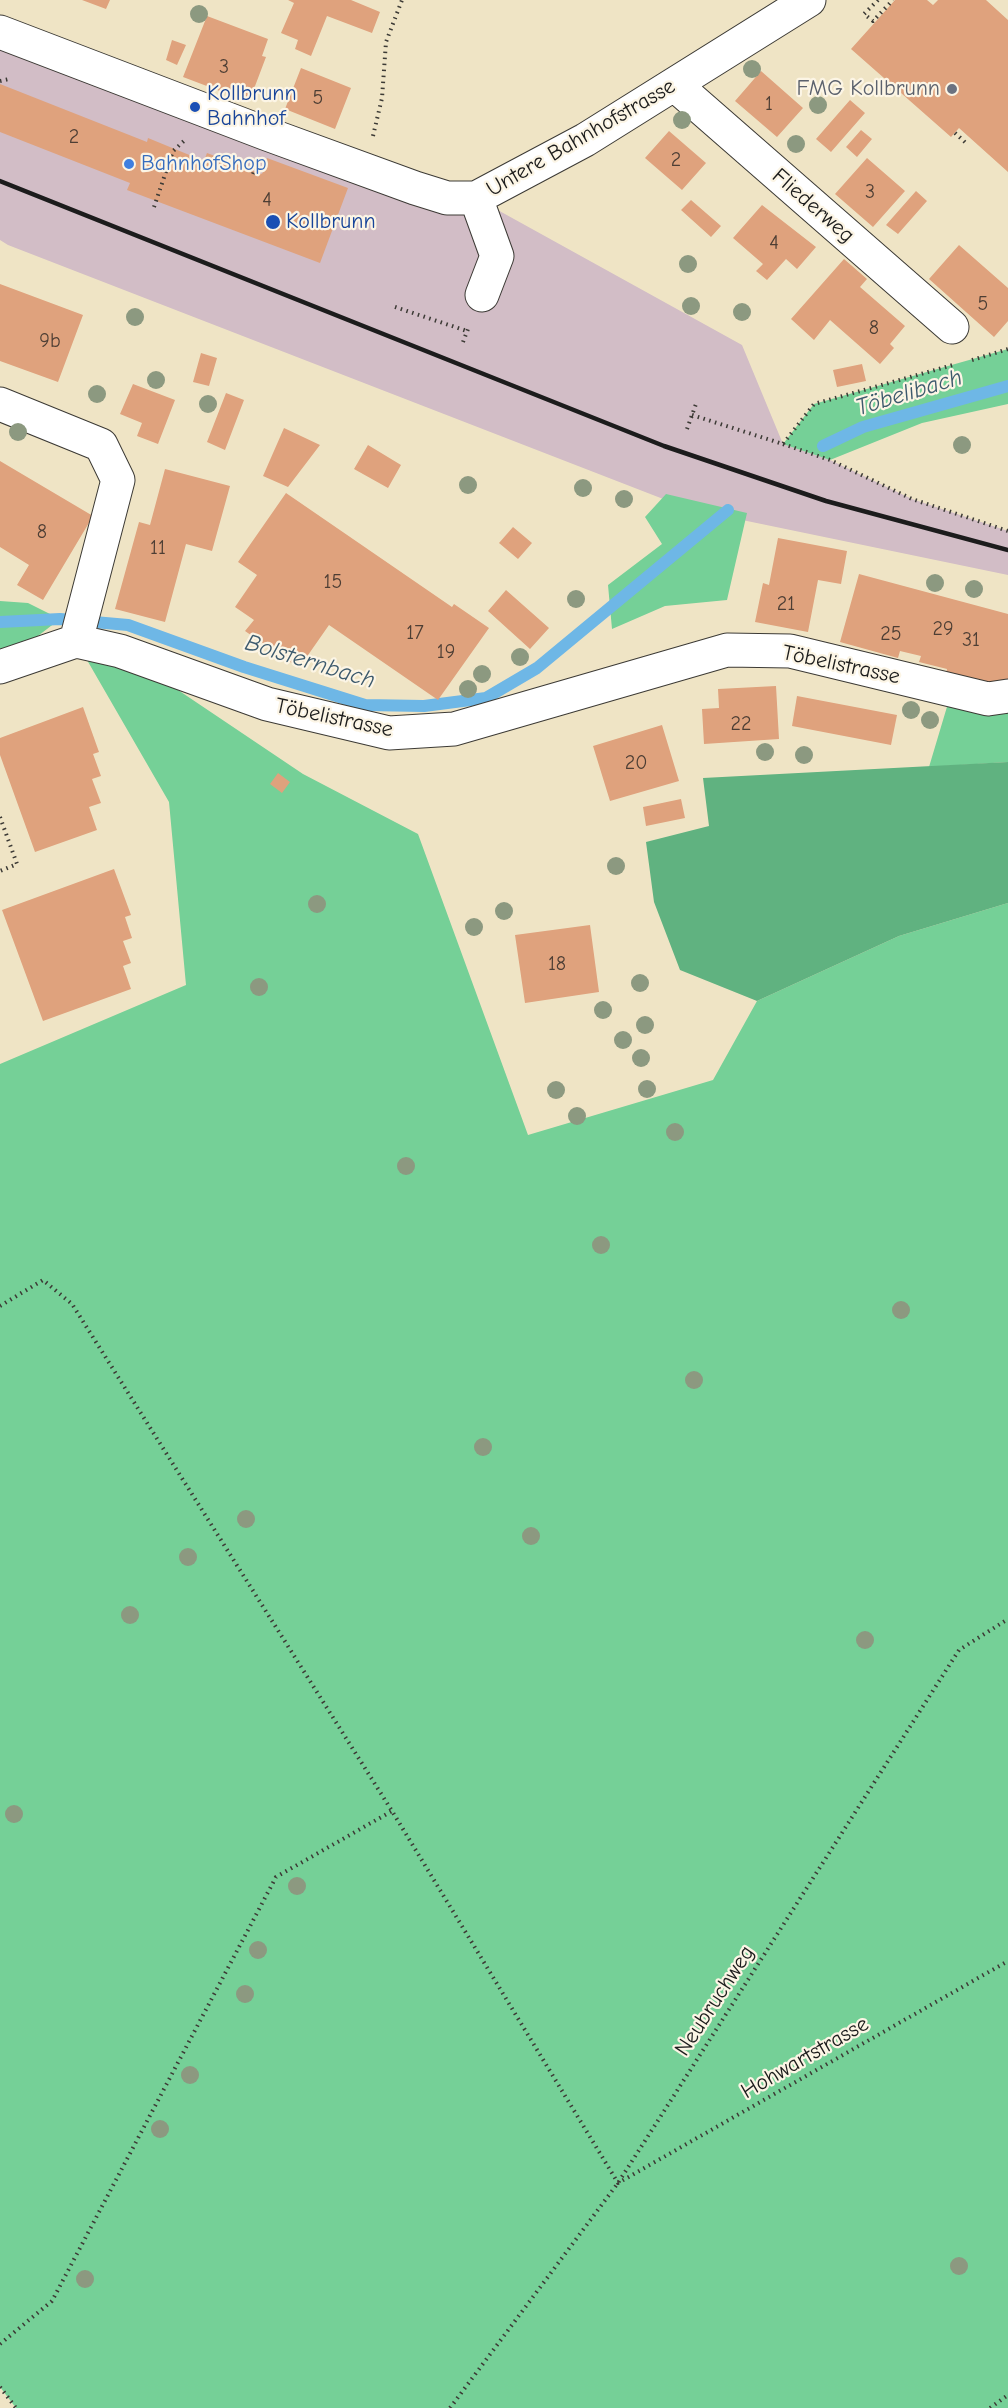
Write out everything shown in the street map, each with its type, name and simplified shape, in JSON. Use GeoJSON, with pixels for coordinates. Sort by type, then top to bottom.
{"type":"FeatureCollection","features":[{"type":"Feature","properties":{"kind":"street","name":"Untere Bahnhofstrasse"},"geometry":{"type":"LineString","coordinates":[[0,32],[447,198],[476,198],[585,140],[809,0]]}},
{"type":"Feature","properties":{"kind":"street","name":"Fliederweg"},"geometry":{"type":"LineString","coordinates":[[675,85],[952,327]]}},
{"type":"Feature","properties":{"kind":"street"},"geometry":{"type":"LineString","coordinates":[[476,198],[497,256],[482,295]]}},
{"type":"Feature","properties":{"kind":"street"},"geometry":{"type":"LineString","coordinates":[[0,404],[101,445],[118,480],[77,637],[0,667]]}},
{"type":"Feature","properties":{"kind":"street","name":"Töbelistrasse"},"geometry":{"type":"LineString","coordinates":[[77,637],[267,704],[389,733],[454,729],[727,650],[790,651],[988,699],[1008,696]]}},
{"type":"Feature","properties":{"kind":"path"},"geometry":{"type":"LineString","coordinates":[[367,170],[382,98],[386,42],[402,0]]}},
{"type":"Feature","properties":{"kind":"path"},"geometry":{"type":"LineString","coordinates":[[878,0],[864,15],[873,21],[893,0]]}},
{"type":"Feature","properties":{"kind":"path"},"geometry":{"type":"LineString","coordinates":[[0,81],[9,79]]}},
{"type":"Feature","properties":{"kind":"path"},"geometry":{"type":"LineString","coordinates":[[955,133],[967,144]]}},
{"type":"Feature","properties":{"kind":"path"},"geometry":{"type":"LineString","coordinates":[[154,207],[172,151],[184,141]]}},
{"type":"Feature","properties":{"kind":"path"},"geometry":{"type":"LineString","coordinates":[[395,307],[468,331],[463,342]]}},
{"type":"Feature","properties":{"kind":"path"},"geometry":{"type":"LineString","coordinates":[[783,444],[814,404],[1008,349]]}},
{"type":"Feature","properties":{"kind":"path"},"geometry":{"type":"LineString","coordinates":[[687,429],[696,404]]}},
{"type":"Feature","properties":{"kind":"path"},"geometry":{"type":"LineString","coordinates":[[692,415],[830,460],[912,499],[1008,531]]}},
{"type":"Feature","properties":{"kind":"path"},"geometry":{"type":"LineString","coordinates":[[0,817],[17,864],[0,871]]}},
{"type":"Feature","properties":{"kind":"path"},"geometry":{"type":"LineString","coordinates":[[0,1306],[43,1280],[72,1304],[392,1811],[618,2183]]}},
{"type":"Feature","properties":{"kind":"path","name":"Neubruchweg"},"geometry":{"type":"LineString","coordinates":[[450,2408],[618,2183],[959,1650],[1008,1619]]}},
{"type":"Feature","properties":{"kind":"path"},"geometry":{"type":"LineString","coordinates":[[0,2344],[52,2301],[276,1877],[392,1811]]}},
{"type":"Feature","properties":{"kind":"path","name":"Hohwartstrasse"},"geometry":{"type":"LineString","coordinates":[[618,2183],[1008,1961]]}},
{"type":"Feature","properties":{"kind":"path"},"geometry":{"type":"LineString","coordinates":[[0,2387],[16,2408]]}},
{"type":"Feature","properties":{"kind":"path"},"geometry":{"type":"LineString","coordinates":[[990,2408],[1008,2395]]}},
{"type":"Feature","properties":{"kind":"shaded area"},"geometry":{"type":"Polygon","coordinates":[[[0,32],[476,198],[742,345],[783,444],[830,460],[912,499],[1008,531],[1008,575],[689,509],[8,245],[0,240],[0,32]]]}},
{"type":"Feature","properties":{"kind":"green space"},"geometry":{"type":"Polygon","coordinates":[[[1008,349],[1008,404],[922,423],[830,460],[783,444],[814,404],[1008,349]]]}},
{"type":"Feature","properties":{"kind":"green space"},"geometry":{"type":"Polygon","coordinates":[[[666,494],[747,513],[727,600],[665,606],[612,629],[608,585],[662,544],[645,517],[666,494]]]}},
{"type":"Feature","properties":{"kind":"green space"},"geometry":{"type":"Polygon","coordinates":[[[0,601],[28,603],[60,619],[34,639],[0,652],[0,601]]]}},
{"type":"Feature","properties":{"kind":"green space"},"geometry":{"type":"Polygon","coordinates":[[[76,641],[120,651],[303,774],[418,834],[528,1135],[713,1080],[757,1001],[899,936],[1008,903],[1008,2408],[16,2408],[0,2387],[0,1064],[186,985],[169,802],[76,641]]]}},
{"type":"Feature","properties":{"kind":"green space"},"geometry":{"type":"Polygon","coordinates":[[[952,690],[1008,700],[1008,762],[929,767],[952,690]]]}},
{"type":"Feature","properties":{"kind":"green space"},"geometry":{"type":"Polygon","coordinates":[[[1008,762],[1008,903],[899,936],[757,1001],[680,970],[654,902],[646,842],[709,826],[703,778],[1008,762]]]}},
{"type":"Feature","properties":{"kind":"building"},"geometry":{"type":"Polygon","coordinates":[[[82,0],[110,0],[106,9],[82,0]]]}},
{"type":"Feature","properties":{"kind":"building"},"geometry":{"type":"Polygon","coordinates":[[[288,0],[351,0],[380,12],[372,33],[327,16],[311,56],[295,49],[298,40],[281,33],[294,3],[288,0]]]}},
{"type":"Feature","properties":{"kind":"building","name":"FMG Kollbrunn"},"geometry":{"type":"Polygon","coordinates":[[[895,0],[927,0],[933,5],[938,0],[986,0],[1008,20],[1008,172],[959,128],[951,137],[851,49],[895,0]]]}},
{"type":"Feature","properties":{"kind":"building"},"geometry":{"type":"Polygon","coordinates":[[[207,16],[268,39],[262,56],[266,57],[249,102],[183,77],[207,16]]]}},
{"type":"Feature","properties":{"kind":"building"},"geometry":{"type":"Polygon","coordinates":[[[172,40],[186,45],[177,65],[166,60],[172,40]]]}},
{"type":"Feature","properties":{"kind":"building"},"geometry":{"type":"Polygon","coordinates":[[[301,68],[351,88],[335,129],[285,109],[301,68]]]}},
{"type":"Feature","properties":{"kind":"building"},"geometry":{"type":"Polygon","coordinates":[[[761,71],[803,108],[777,137],[735,101],[761,71]]]}},
{"type":"Feature","properties":{"kind":"building"},"geometry":{"type":"Polygon","coordinates":[[[0,84],[147,142],[148,138],[204,161],[207,153],[262,174],[267,158],[348,188],[320,263],[127,190],[130,183],[0,132],[0,84]]]}},
{"type":"Feature","properties":{"kind":"building"},"geometry":{"type":"Polygon","coordinates":[[[850,100],[865,113],[831,152],[816,139],[850,100]]]}},
{"type":"Feature","properties":{"kind":"building"},"geometry":{"type":"Polygon","coordinates":[[[861,130],[872,139],[857,157],[846,147],[861,130]]]}},
{"type":"Feature","properties":{"kind":"building"},"geometry":{"type":"Polygon","coordinates":[[[669,131],[706,163],[682,190],[645,158],[669,131]]]}},
{"type":"Feature","properties":{"kind":"building"},"geometry":{"type":"Polygon","coordinates":[[[867,158],[905,191],[873,227],[835,194],[867,158]]]}},
{"type":"Feature","properties":{"kind":"building"},"geometry":{"type":"Polygon","coordinates":[[[916,191],[927,201],[898,234],[886,225],[916,191]]]}},
{"type":"Feature","properties":{"kind":"building"},"geometry":{"type":"Polygon","coordinates":[[[691,200],[721,226],[711,237],[681,210],[691,200]]]}},
{"type":"Feature","properties":{"kind":"building"},"geometry":{"type":"Polygon","coordinates":[[[762,205],[816,247],[797,269],[786,259],[767,280],[756,271],[763,264],[733,238],[762,205]]]}},
{"type":"Feature","properties":{"kind":"building"},"geometry":{"type":"Polygon","coordinates":[[[959,245],[1008,288],[1008,321],[994,337],[929,279],[959,245]]]}},
{"type":"Feature","properties":{"kind":"building"},"geometry":{"type":"Polygon","coordinates":[[[844,259],[867,279],[860,287],[905,326],[890,344],[894,348],[880,364],[830,320],[814,340],[791,319],[844,259]]]}},
{"type":"Feature","properties":{"kind":"building"},"geometry":{"type":"Polygon","coordinates":[[[0,284],[83,315],[58,382],[0,361],[0,284]]]}},
{"type":"Feature","properties":{"kind":"building"},"geometry":{"type":"Polygon","coordinates":[[[201,353],[217,358],[209,386],[193,382],[201,353]]]}},
{"type":"Feature","properties":{"kind":"building"},"geometry":{"type":"Polygon","coordinates":[[[862,364],[866,381],[837,387],[833,370],[862,364]]]}},
{"type":"Feature","properties":{"kind":"building"},"geometry":{"type":"Polygon","coordinates":[[[133,384],[175,400],[158,444],[137,436],[142,423],[120,414],[133,384]]]}},
{"type":"Feature","properties":{"kind":"building"},"geometry":{"type":"Polygon","coordinates":[[[226,393],[244,400],[225,450],[207,442],[226,393]]]}},
{"type":"Feature","properties":{"kind":"building"},"geometry":{"type":"Polygon","coordinates":[[[284,428],[320,445],[288,487],[263,476],[284,428]]]}},
{"type":"Feature","properties":{"kind":"building"},"geometry":{"type":"Polygon","coordinates":[[[368,445],[401,465],[388,488],[354,469],[368,445]]]}},
{"type":"Feature","properties":{"kind":"building"},"geometry":{"type":"Polygon","coordinates":[[[0,461],[93,516],[43,600],[17,585],[29,565],[0,547],[0,461]]]}},
{"type":"Feature","properties":{"kind":"building"},"geometry":{"type":"Polygon","coordinates":[[[165,469],[230,486],[212,551],[186,544],[165,622],[115,609],[139,522],[150,525],[165,469]]]}},
{"type":"Feature","properties":{"kind":"building"},"geometry":{"type":"Polygon","coordinates":[[[286,493],[452,607],[454,604],[489,628],[438,700],[329,625],[299,668],[245,631],[254,620],[235,607],[257,575],[238,562],[286,493]]]}},
{"type":"Feature","properties":{"kind":"building"},"geometry":{"type":"Polygon","coordinates":[[[513,527],[532,543],[518,559],[499,543],[513,527]]]}},
{"type":"Feature","properties":{"kind":"building"},"geometry":{"type":"Polygon","coordinates":[[[778,538],[847,551],[841,584],[818,580],[808,632],[755,622],[763,583],[769,585],[778,538]]]}},
{"type":"Feature","properties":{"kind":"building"},"geometry":{"type":"Polygon","coordinates":[[[859,574],[1008,614],[1008,691],[946,674],[947,669],[919,662],[921,656],[900,651],[898,658],[840,642],[859,574]]]}},
{"type":"Feature","properties":{"kind":"building"},"geometry":{"type":"Polygon","coordinates":[[[506,590],[549,628],[530,649],[488,611],[506,590]]]}},
{"type":"Feature","properties":{"kind":"building"},"geometry":{"type":"Polygon","coordinates":[[[776,686],[779,739],[704,744],[702,709],[719,708],[718,689],[776,686]]]}},
{"type":"Feature","properties":{"kind":"building"},"geometry":{"type":"Polygon","coordinates":[[[797,696],[897,715],[891,745],[792,726],[797,696]]]}},
{"type":"Feature","properties":{"kind":"building"},"geometry":{"type":"Polygon","coordinates":[[[83,707],[99,752],[93,754],[101,776],[92,779],[101,803],[89,807],[97,830],[35,852],[0,755],[0,738],[83,707]]]}},
{"type":"Feature","properties":{"kind":"building"},"geometry":{"type":"Polygon","coordinates":[[[662,725],[679,781],[610,801],[593,746],[662,725]]]}},
{"type":"Feature","properties":{"kind":"building"},"geometry":{"type":"Polygon","coordinates":[[[278,773],[290,782],[282,793],[270,784],[278,773]]]}},
{"type":"Feature","properties":{"kind":"building"},"geometry":{"type":"Polygon","coordinates":[[[681,799],[685,818],[646,826],[643,807],[681,799]]]}},
{"type":"Feature","properties":{"kind":"building"},"geometry":{"type":"Polygon","coordinates":[[[114,869],[131,915],[125,917],[132,938],[123,941],[131,963],[123,966],[131,989],[43,1021],[2,910],[114,869]]]}},
{"type":"Feature","properties":{"kind":"building"},"geometry":{"type":"Polygon","coordinates":[[[590,925],[599,992],[525,1003],[515,935],[590,925]]]}},
{"type":"Feature","properties":{"kind":"waterway","name":"Töbelibach"},"geometry":{"type":"LineString","coordinates":[[823,446],[863,427],[1008,386]]}},
{"type":"Feature","properties":{"kind":"waterway","name":"Bolsternbach"},"geometry":{"type":"LineString","coordinates":[[0,622],[60,619],[128,625],[244,667],[365,705],[424,706],[486,698],[537,668],[728,510]]}},
{"type":"Feature","properties":{"kind":"railway"},"geometry":{"type":"LineString","coordinates":[[0,181],[664,446],[826,501],[1008,550]]}},
{"type":"Feature","properties":{"kind":"place","name":"FMG Kollbrunn"},"geometry":{"type":"Point","coordinates":[952,89]}},
{"type":"Feature","properties":{"kind":"place","name":"Kollbrunn Bahnhof"},"geometry":{"type":"Point","coordinates":[195,107]}},
{"type":"Feature","properties":{"kind":"place","name":"BahnhofShop"},"geometry":{"type":"Point","coordinates":[129,164]}},
{"type":"Feature","properties":{"kind":"place","name":"Kollbrunn"},"geometry":{"type":"Point","coordinates":[273,222]}}]}
